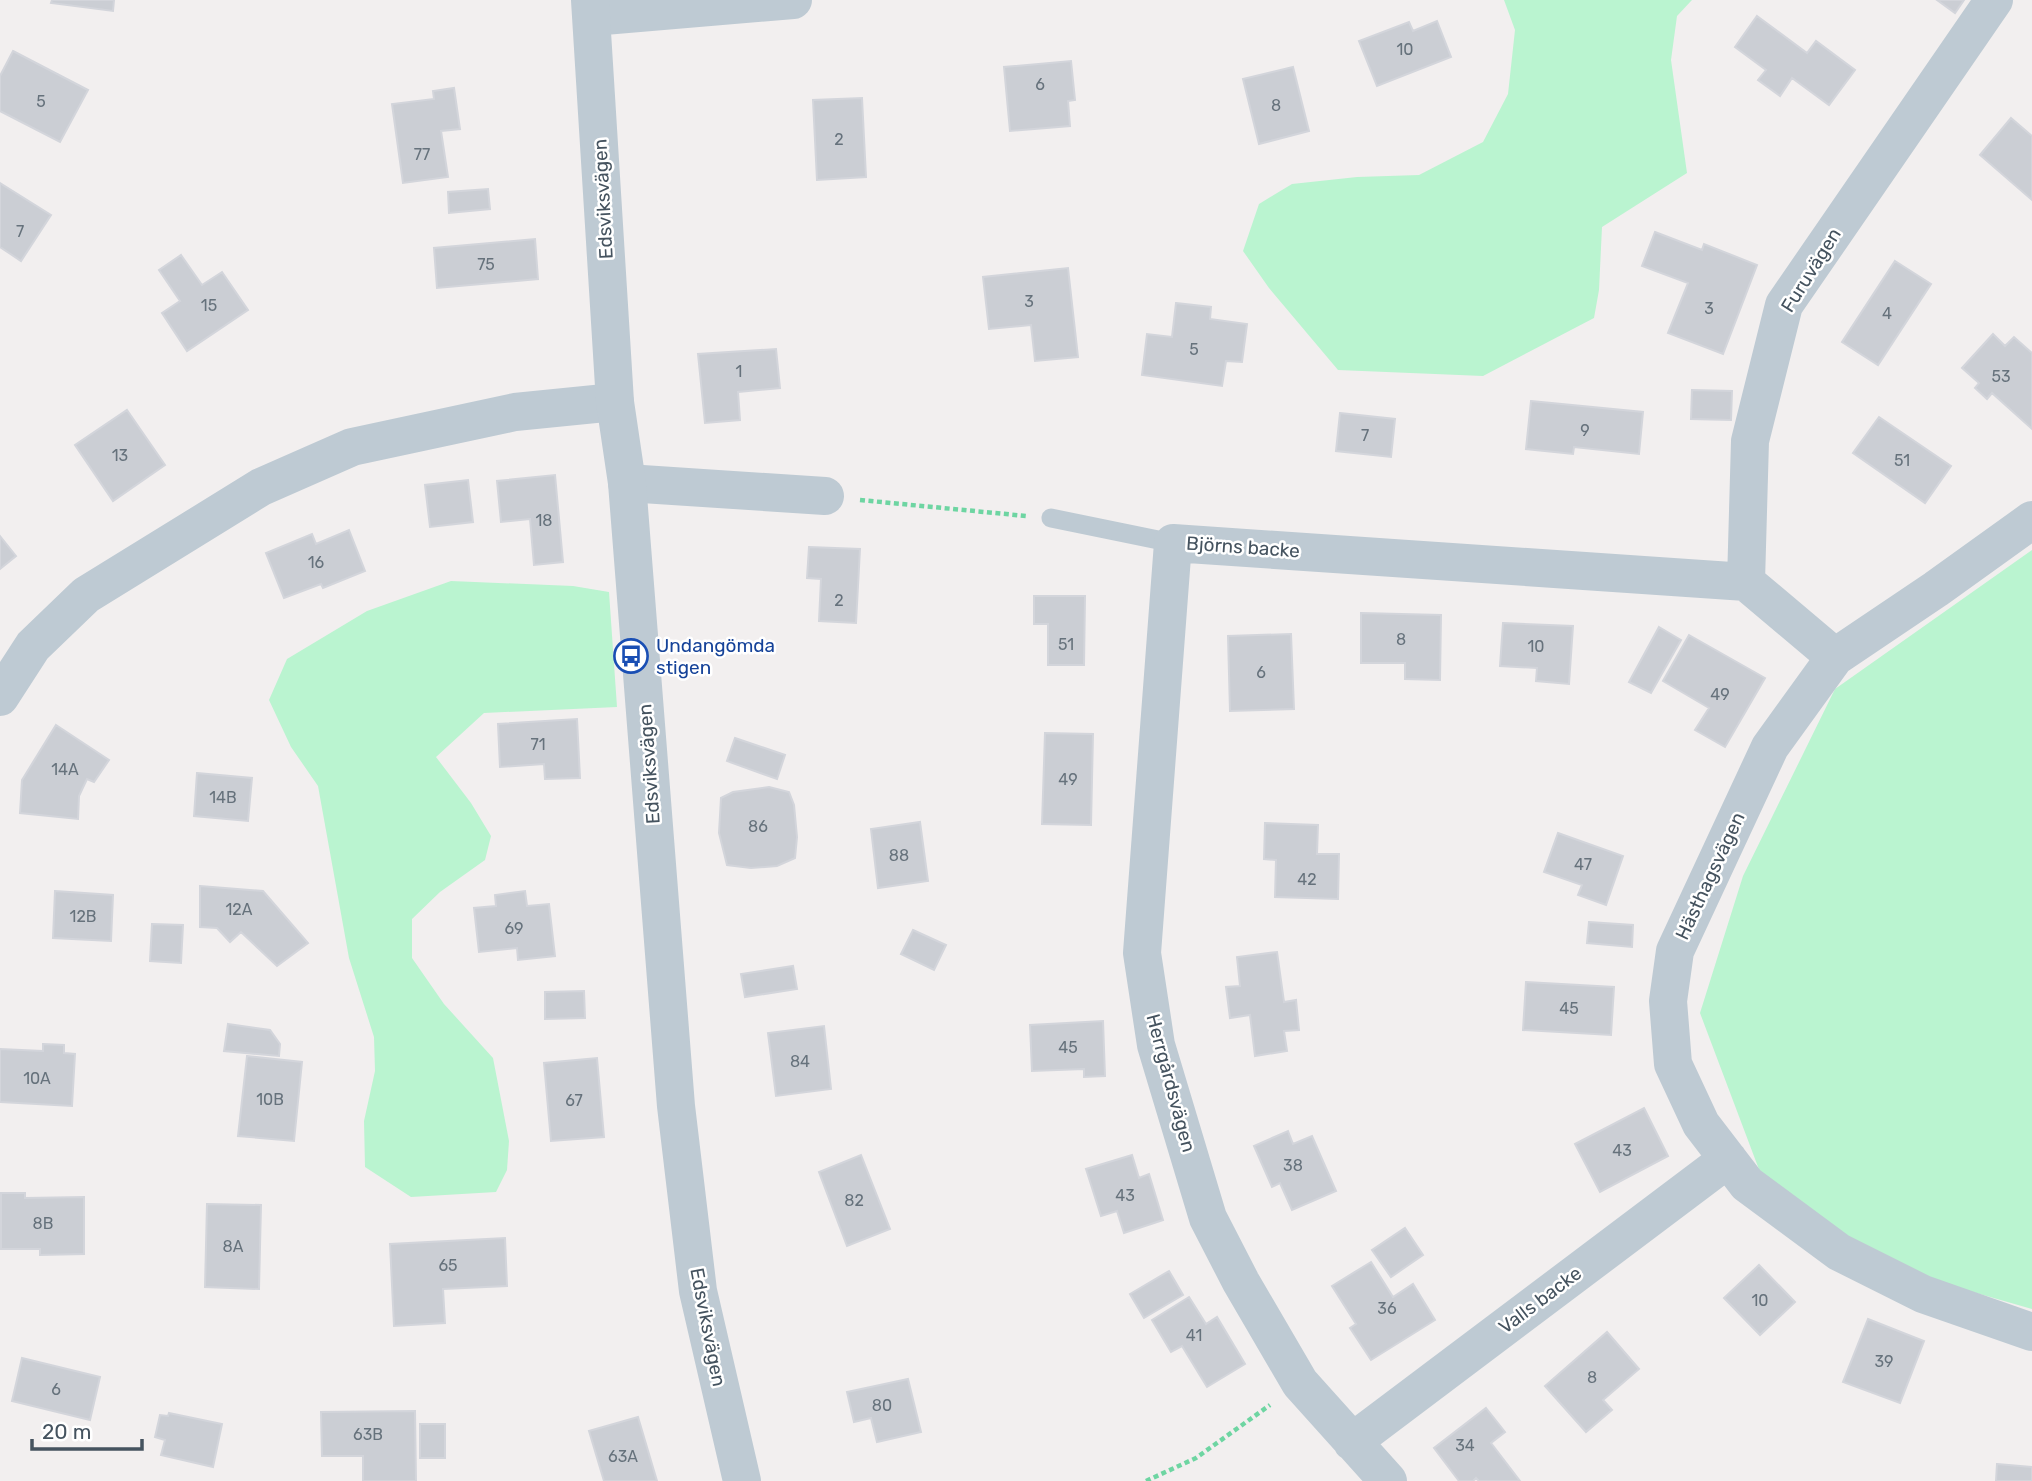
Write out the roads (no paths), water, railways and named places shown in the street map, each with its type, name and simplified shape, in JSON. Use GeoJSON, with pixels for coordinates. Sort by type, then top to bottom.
{"type":"FeatureCollection","features":[{"type":"Feature","properties":{"kind":"street"},"geometry":{"type":"LineString","coordinates":[[591,8],[793,0]]}},
{"type":"Feature","properties":{"kind":"street","name":"Furuvägen"},"geometry":{"type":"LineString","coordinates":[[1746,582],[1750,440],[1784,305],[1994,0]]}},
{"type":"Feature","properties":{"kind":"street","name":"Edsviksvägen"},"geometry":{"type":"LineString","coordinates":[[591,8],[615,402],[627,483],[676,1106],[698,1291],[742,1481]]}},
{"type":"Feature","properties":{"kind":"street"},"geometry":{"type":"LineString","coordinates":[[0,697],[33,646],[86,595],[261,487],[352,447],[515,412],[615,402]]}},
{"type":"Feature","properties":{"kind":"street"},"geometry":{"type":"LineString","coordinates":[[627,483],[825,496]]}},
{"type":"Feature","properties":{"kind":"street","name":"Hästhagsvägen"},"geometry":{"type":"LineString","coordinates":[[2032,520],[1835,657],[1770,747],[1675,951],[1668,1001],[1673,1065],[1701,1124],[1747,1184],[1839,1252],[1923,1294],[2032,1332]]}},
{"type":"Feature","properties":{"kind":"street","name":"Björns backe"},"geometry":{"type":"LineString","coordinates":[[1173,542],[1746,582]]}},
{"type":"Feature","properties":{"kind":"street","name":"Herrgårdsvägen"},"geometry":{"type":"LineString","coordinates":[[1173,542],[1142,953],[1156,1045],[1208,1218],[1241,1282],[1300,1383],[1388,1481]]}},
{"type":"Feature","properties":{"kind":"street"},"geometry":{"type":"LineString","coordinates":[[1746,582],[1835,657]]}},
{"type":"Feature","properties":{"kind":"street","name":"Valls backe"},"geometry":{"type":"LineString","coordinates":[[1352,1442],[1728,1159]]}},
{"type":"Feature","properties":{"kind":"lane","name":"Björns backe"},"geometry":{"type":"LineString","coordinates":[[1051,518],[1173,542]]}},
{"type":"Feature","properties":{"kind":"place","name":"Undangömda stigen"},"geometry":{"type":"Point","coordinates":[631,656]}}]}
